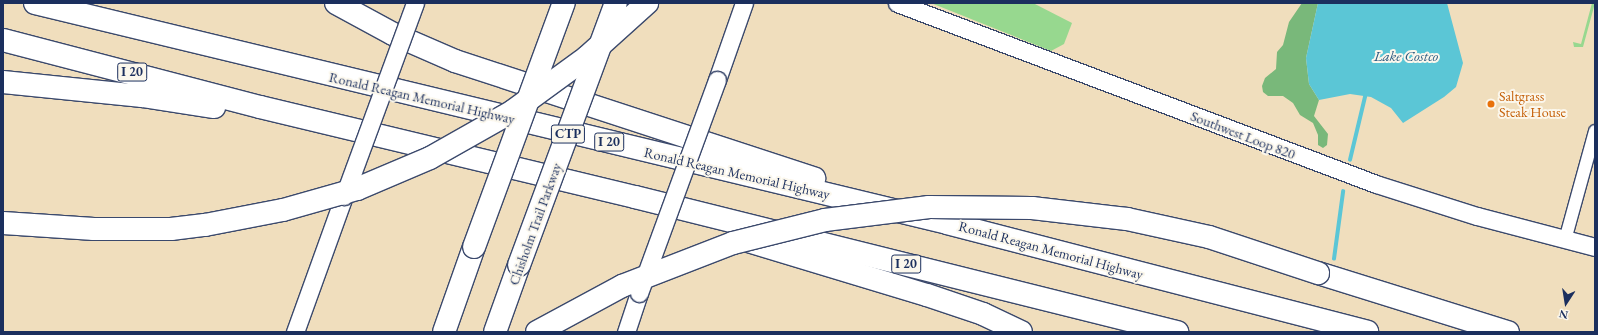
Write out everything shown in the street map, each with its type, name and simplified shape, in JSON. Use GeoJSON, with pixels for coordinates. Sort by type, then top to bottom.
{"type":"FeatureCollection","features":[{"type":"Feature","properties":{"kind":"highway","name":"Ronald Reagan Memorial Highway"},"geometry":{"type":"LineString","coordinates":[[35,3],[946,223],[1367,332]]}},
{"type":"Feature","properties":{"kind":"highway"},"geometry":{"type":"LineString","coordinates":[[336,3],[392,34],[456,61],[829,183],[911,203],[946,223]]}},
{"type":"Feature","properties":{"kind":"highway"},"geometry":{"type":"LineString","coordinates":[[363,3],[456,61]]}},
{"type":"Feature","properties":{"kind":"highway"},"geometry":{"type":"LineString","coordinates":[[444,332],[564,3]]}},
{"type":"Feature","properties":{"kind":"highway","name":"Chisholm Trail Parkway"},"geometry":{"type":"LineString","coordinates":[[495,332],[616,3]]}},
{"type":"Feature","properties":{"kind":"highway"},"geometry":{"type":"LineString","coordinates":[[3,223],[94,229],[198,226],[283,210],[357,189],[430,158],[513,111],[587,58],[647,3]]}},
{"type":"Feature","properties":{"kind":"highway","name":"I 20"},"geometry":{"type":"LineString","coordinates":[[3,40],[260,107],[635,197],[1176,332]]}},
{"type":"Feature","properties":{"kind":"highway"},"geometry":{"type":"LineString","coordinates":[[3,82],[142,96],[234,111],[260,107]]}},
{"type":"Feature","properties":{"kind":"highway"},"geometry":{"type":"LineString","coordinates":[[635,197],[659,214],[927,295],[984,314],[1021,332]]}},
{"type":"Feature","properties":{"kind":"highway"},"geometry":{"type":"LineString","coordinates":[[537,332],[622,286],[733,243],[792,228],[855,215],[966,206],[1082,212],[1188,232],[1508,332]]}},
{"type":"Feature","properties":{"kind":"main road"},"geometry":{"type":"LineString","coordinates":[[295,332],[415,3]]}},
{"type":"Feature","properties":{"kind":"main road"},"geometry":{"type":"LineString","coordinates":[[626,332],[744,3]]}},
{"type":"Feature","properties":{"kind":"main road","name":"Southwest Loop 820"},"geometry":{"type":"LineString","coordinates":[[896,3],[1376,184],[1477,216],[1595,247]]}},
{"type":"Feature","properties":{"kind":"street"},"geometry":{"type":"LineString","coordinates":[[1565,240],[1595,131]]}},
{"type":"Feature","properties":{"kind":"green space"},"geometry":{"type":"Polygon","coordinates":[[[931,3],[1033,3],[1072,23],[1064,44],[1051,51],[931,3]]]}},
{"type":"Feature","properties":{"kind":"green space"},"geometry":{"type":"Polygon","coordinates":[[[1302,3],[1318,3],[1306,58],[1309,84],[1319,100],[1314,116],[1328,134],[1327,145],[1323,148],[1318,145],[1318,135],[1313,123],[1300,115],[1293,103],[1283,96],[1268,96],[1263,92],[1262,86],[1265,78],[1276,69],[1277,52],[1283,45],[1289,22],[1302,3]]]}},
{"type":"Feature","properties":{"kind":"green space"},"geometry":{"type":"Polygon","coordinates":[[[1592,3],[1595,3],[1583,47],[1574,47],[1573,42],[1581,44],[1592,3]]]}},
{"type":"Feature","properties":{"kind":"water","name":"Lake Costco"},"geometry":{"type":"Polygon","coordinates":[[[1318,3],[1447,3],[1463,63],[1456,87],[1444,97],[1403,123],[1391,108],[1371,97],[1350,94],[1319,100],[1309,84],[1306,58],[1318,3]]]}},
{"type":"Feature","properties":{"kind":"waterway"},"geometry":{"type":"LineString","coordinates":[[1350,160],[1366,93]]}},
{"type":"Feature","properties":{"kind":"waterway"},"geometry":{"type":"LineString","coordinates":[[1334,259],[1343,192]]}},
{"type":"Feature","properties":{"kind":"place","name":"Saltgrass Steak House"},"geometry":{"type":"Point","coordinates":[1491,104]}}]}
